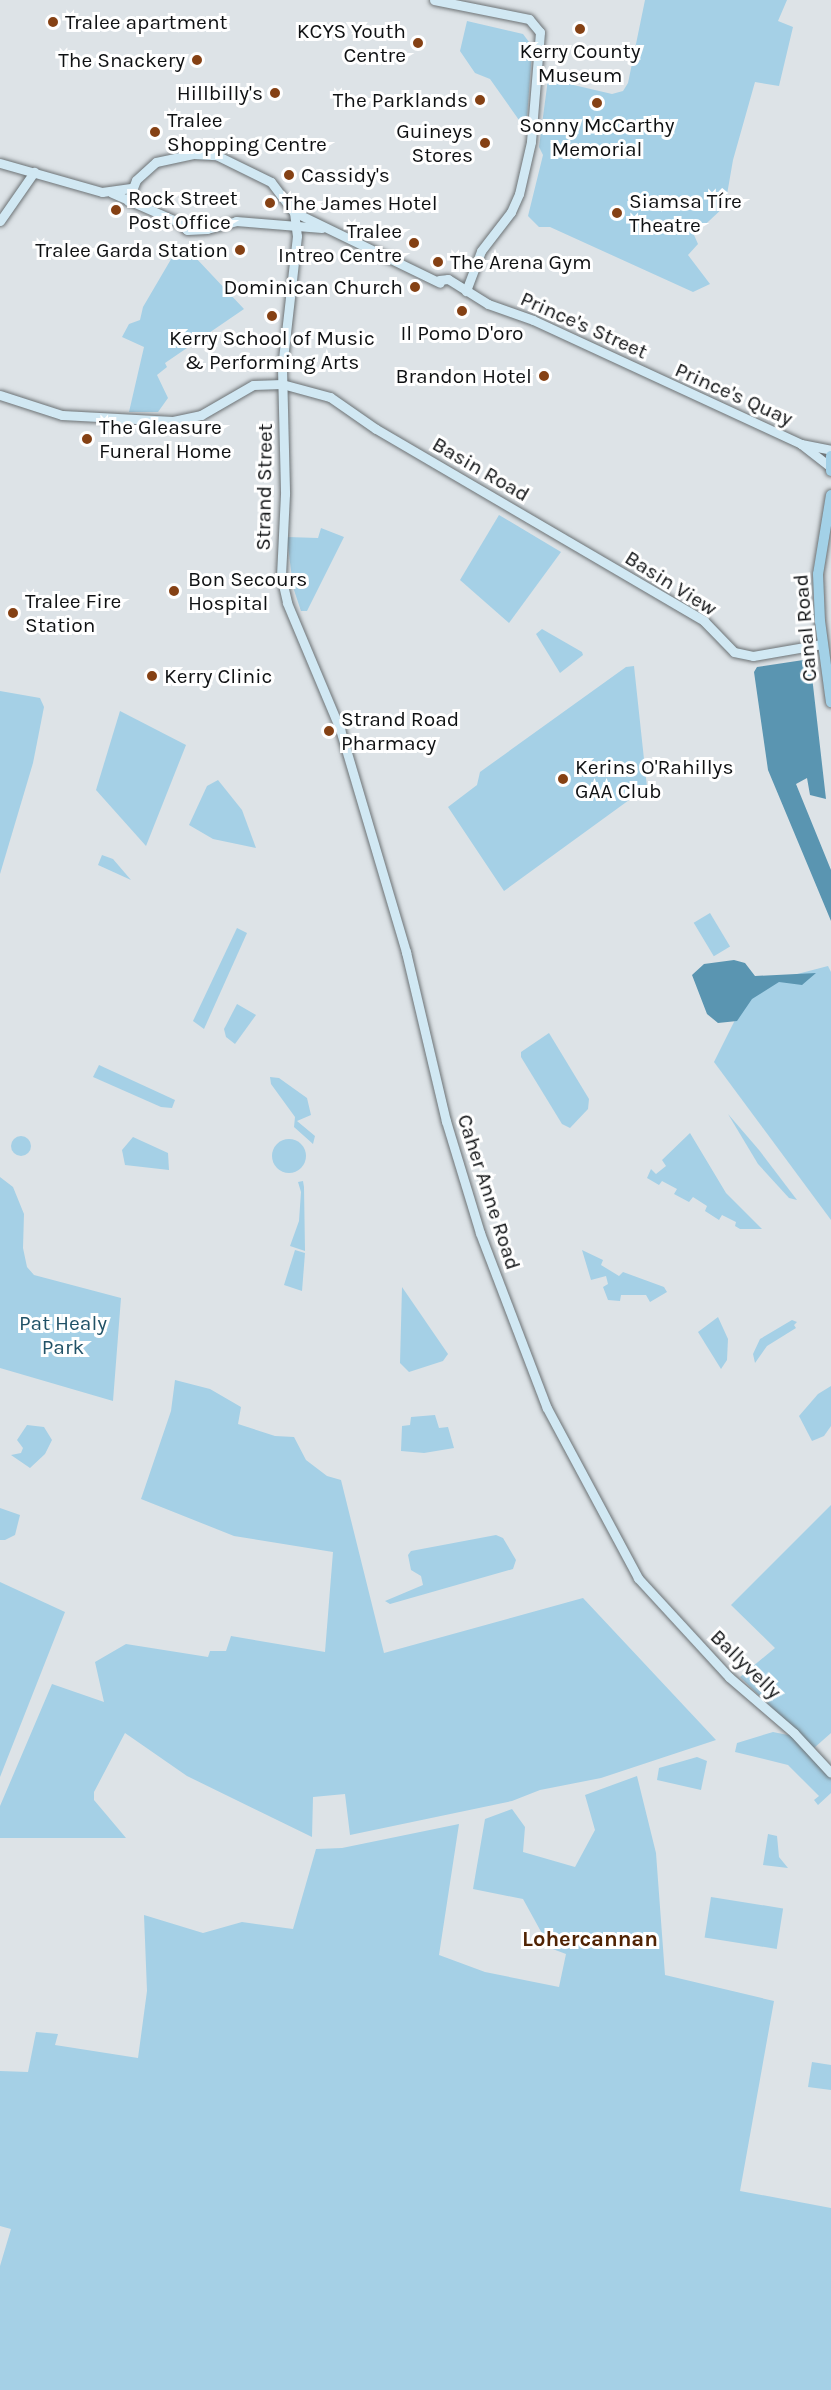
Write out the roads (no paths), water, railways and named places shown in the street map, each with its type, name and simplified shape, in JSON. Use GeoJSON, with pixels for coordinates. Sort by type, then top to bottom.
{"type":"FeatureCollection","features":[{"type":"Feature","properties":{"kind":"main road"},"geometry":{"type":"LineString","coordinates":[[434,0],[536,23],[540,32],[535,107],[519,194],[511,212],[481,250],[466,291]]}},
{"type":"Feature","properties":{"kind":"main road"},"geometry":{"type":"LineString","coordinates":[[128,201],[131,188],[156,162],[206,153],[242,165],[271,182],[294,212],[325,229]]}},
{"type":"Feature","properties":{"kind":"main road"},"geometry":{"type":"LineString","coordinates":[[0,163],[112,193],[177,222],[185,229],[207,229],[236,221],[325,229]]}},
{"type":"Feature","properties":{"kind":"main road"},"geometry":{"type":"LineString","coordinates":[[0,221],[34,172]]}},
{"type":"Feature","properties":{"kind":"main road"},"geometry":{"type":"LineString","coordinates":[[112,193],[131,188]]}},
{"type":"Feature","properties":{"kind":"main road","name":"Strand Street"},"geometry":{"type":"LineString","coordinates":[[294,212],[297,227],[282,368],[285,385],[283,585],[340,729],[360,798]]}},
{"type":"Feature","properties":{"kind":"main road","name":"Prince's Street"},"geometry":{"type":"LineString","coordinates":[[325,229],[439,280],[443,277],[449,283],[653,376]]}},
{"type":"Feature","properties":{"kind":"main road","name":"Prince's Quay"},"geometry":{"type":"LineString","coordinates":[[653,376],[801,444],[830,465]]}},
{"type":"Feature","properties":{"kind":"main road","name":"Basin Road"},"geometry":{"type":"LineString","coordinates":[[0,394],[62,415],[173,421],[201,415],[253,385],[285,385],[330,397],[368,424],[576,545]]}},
{"type":"Feature","properties":{"kind":"main road","name":"Prince's Quay"},"geometry":{"type":"LineString","coordinates":[[801,444],[831,450]]}},
{"type":"Feature","properties":{"kind":"main road","name":"Canal Road"},"geometry":{"type":"LineString","coordinates":[[831,495],[818,574],[822,644],[831,702]]}},
{"type":"Feature","properties":{"kind":"main road","name":"Basin View"},"geometry":{"type":"LineString","coordinates":[[576,545],[704,621],[734,652],[743,655],[822,644]]}},
{"type":"Feature","properties":{"kind":"main road","name":"Caher Anne Road"},"geometry":{"type":"LineString","coordinates":[[360,798],[406,952],[446,1121],[487,1250],[547,1408],[638,1578]]}},
{"type":"Feature","properties":{"kind":"main road","name":"Ballyvelly"},"geometry":{"type":"LineString","coordinates":[[638,1578],[729,1677],[794,1733],[831,1773]]}},
{"type":"Feature","properties":{"kind":"place","name":"Tralee apartment"},"geometry":{"type":"Point","coordinates":[53,22]}},
{"type":"Feature","properties":{"kind":"place","name":"Kerry County Museum"},"geometry":{"type":"Point","coordinates":[580,29]}},
{"type":"Feature","properties":{"kind":"place","name":"KCYS Youth Centre"},"geometry":{"type":"Point","coordinates":[418,43]}},
{"type":"Feature","properties":{"kind":"place","name":"The Snackery"},"geometry":{"type":"Point","coordinates":[197,60]}},
{"type":"Feature","properties":{"kind":"place","name":"Hillbilly's"},"geometry":{"type":"Point","coordinates":[275,93]}},
{"type":"Feature","properties":{"kind":"place","name":"The Parklands"},"geometry":{"type":"Point","coordinates":[480,100]}},
{"type":"Feature","properties":{"kind":"place","name":"Sonny McCarthy Memorial"},"geometry":{"type":"Point","coordinates":[597,103]}},
{"type":"Feature","properties":{"kind":"place","name":"Tralee Shopping Centre"},"geometry":{"type":"Point","coordinates":[155,132]}},
{"type":"Feature","properties":{"kind":"place","name":"Guineys Stores"},"geometry":{"type":"Point","coordinates":[485,143]}},
{"type":"Feature","properties":{"kind":"place","name":"Cassidy's"},"geometry":{"type":"Point","coordinates":[289,175]}},
{"type":"Feature","properties":{"kind":"place","name":"The James Hotel"},"geometry":{"type":"Point","coordinates":[270,203]}},
{"type":"Feature","properties":{"kind":"place","name":"Rock Street Post Office"},"geometry":{"type":"Point","coordinates":[116,210]}},
{"type":"Feature","properties":{"kind":"place","name":"Siamsa Tíre Theatre"},"geometry":{"type":"Point","coordinates":[617,213]}},
{"type":"Feature","properties":{"kind":"place","name":"Tralee Intreo Centre"},"geometry":{"type":"Point","coordinates":[414,243]}},
{"type":"Feature","properties":{"kind":"place","name":"Tralee Garda Station"},"geometry":{"type":"Point","coordinates":[240,250]}},
{"type":"Feature","properties":{"kind":"place","name":"The Arena Gym"},"geometry":{"type":"Point","coordinates":[438,262]}},
{"type":"Feature","properties":{"kind":"place","name":"Dominican Church"},"geometry":{"type":"Point","coordinates":[415,287]}},
{"type":"Feature","properties":{"kind":"place","name":"Il Pomo D'oro"},"geometry":{"type":"Point","coordinates":[462,311]}},
{"type":"Feature","properties":{"kind":"place","name":"Kerry School of Music & Performing Arts"},"geometry":{"type":"Point","coordinates":[272,316]}},
{"type":"Feature","properties":{"kind":"place","name":"Brandon Hotel"},"geometry":{"type":"Point","coordinates":[544,376]}},
{"type":"Feature","properties":{"kind":"place","name":"The Gleasure Funeral Home"},"geometry":{"type":"Point","coordinates":[87,439]}},
{"type":"Feature","properties":{"kind":"place","name":"Bon Secours Hospital"},"geometry":{"type":"Point","coordinates":[174,591]}},
{"type":"Feature","properties":{"kind":"place","name":"Tralee Fire Station"},"geometry":{"type":"Point","coordinates":[13,613]}},
{"type":"Feature","properties":{"kind":"place","name":"Kerry Clinic"},"geometry":{"type":"Point","coordinates":[152,676]}},
{"type":"Feature","properties":{"kind":"place","name":"Strand Road Pharmacy"},"geometry":{"type":"Point","coordinates":[329,731]}},
{"type":"Feature","properties":{"kind":"place","name":"Kerins O'Rahillys GAA Club"},"geometry":{"type":"Point","coordinates":[563,779]}},
{"type":"Feature","properties":{"kind":"district","name":"Lohercannan"},"geometry":{"type":"Point","coordinates":[590,1940]}},
{"type":"Feature","properties":{"kind":"park label","name":"Pat Healy Park"},"geometry":{"type":"Point","coordinates":[63,1335]}}]}
